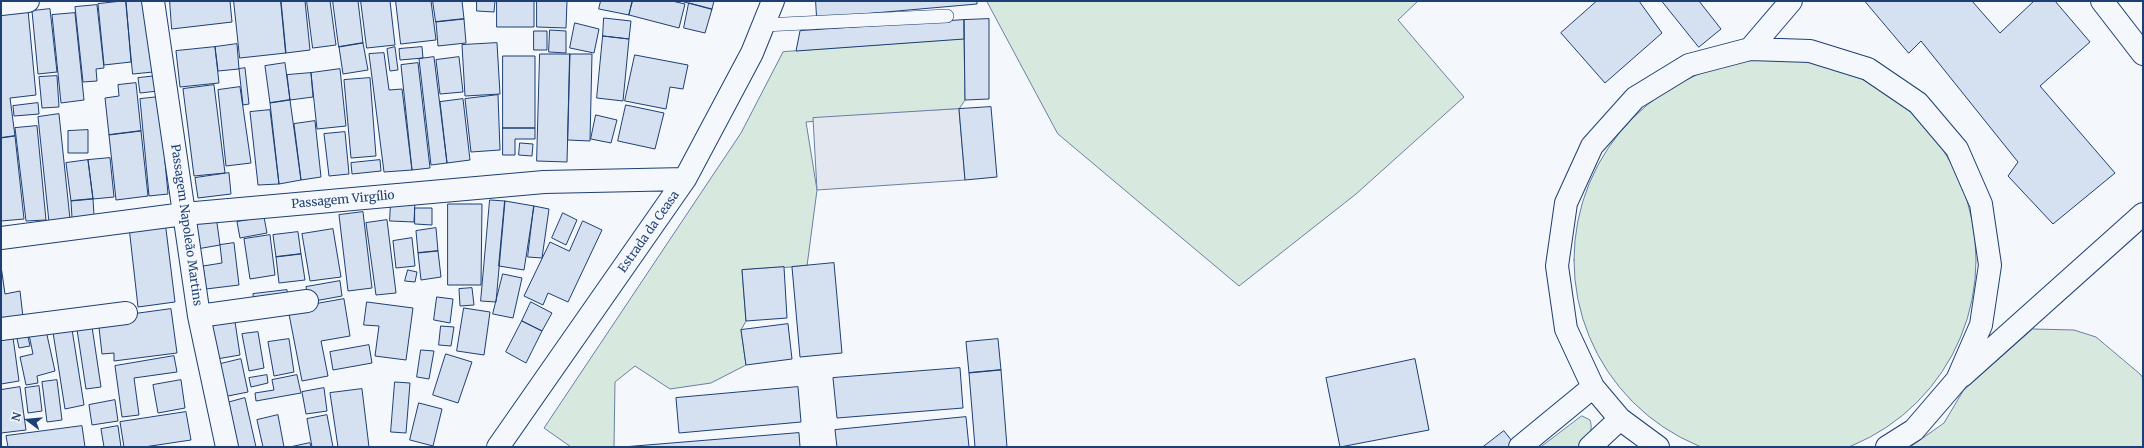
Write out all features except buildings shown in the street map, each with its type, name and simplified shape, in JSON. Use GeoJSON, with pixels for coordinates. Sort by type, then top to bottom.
{"type":"FeatureCollection","features":[{"type":"Feature","properties":{"kind":"street"},"geometry":{"type":"LineString","coordinates":[[1,4],[28,1]]}},
{"type":"Feature","properties":{"kind":"street","name":"Passagem Napoleão Martins"},"geometry":{"type":"LineString","coordinates":[[153,1],[199,316],[227,447]]}},
{"type":"Feature","properties":{"kind":"street","name":"Estrada da Ceasa"},"geometry":{"type":"LineString","coordinates":[[498,447],[686,179],[752,53],[773,1]]}},
{"type":"Feature","properties":{"kind":"street"},"geometry":{"type":"LineString","coordinates":[[1750,49],[1791,1]]}},
{"type":"Feature","properties":{"kind":"street"},"geometry":{"type":"LineString","coordinates":[[2102,1],[2143,54]]}},
{"type":"Feature","properties":{"kind":"street"},"geometry":{"type":"LineString","coordinates":[[1658,447],[1620,419],[1593,387],[1566,329],[1557,266],[1566,204],[1592,146],[1635,98],[1689,65],[1750,49],[1810,51],[1868,69],[1918,103],[1957,149],[1981,204],[1990,265],[1981,325],[1956,380]]}},
{"type":"Feature","properties":{"kind":"street","name":"Passagem Virgílio"},"geometry":{"type":"LineString","coordinates":[[1,238],[184,214],[544,182],[686,179]]}},
{"type":"Feature","properties":{"kind":"street"},"geometry":{"type":"LineString","coordinates":[[1887,447],[1914,430],[1956,380],[2143,214]]}},
{"type":"Feature","properties":{"kind":"street"},"geometry":{"type":"LineString","coordinates":[[199,316],[307,301]]}},
{"type":"Feature","properties":{"kind":"street"},"geometry":{"type":"LineString","coordinates":[[1,329],[126,313]]}},
{"type":"Feature","properties":{"kind":"street"},"geometry":{"type":"LineString","coordinates":[[1520,447],[1593,387]]}},
{"type":"Feature","properties":{"kind":"street"},"geometry":{"type":"LineString","coordinates":[[1590,447],[1620,419]]}},
{"type":"Feature","properties":{"kind":"lane"},"geometry":{"type":"LineString","coordinates":[[764,25],[947,16]]}},
{"type":"Feature","properties":{"kind":"shaded area"},"geometry":{"type":"Polygon","coordinates":[[[987,1],[1418,1],[1398,20],[1464,97],[1356,194],[1239,286],[1058,134],[987,1]]]}},
{"type":"Feature","properties":{"kind":"shaded area"},"geometry":{"type":"Polygon","coordinates":[[[964,39],[965,100],[959,109],[806,122],[817,190],[807,266],[742,270],[746,321],[741,330],[746,365],[711,383],[670,389],[635,366],[615,382],[614,447],[571,447],[544,428],[741,133],[783,52],[964,39]]]}},
{"type":"Feature","properties":{"kind":"shaded area"},"geometry":{"type":"Polygon","coordinates":[[[1775,59],[1814,63],[1852,75],[1870,83],[1886,93],[1917,118],[1942,149],[1952,165],[1960,183],[1972,221],[1976,260],[1972,299],[1960,337],[1952,355],[1942,371],[1917,402],[1886,427],[1870,437],[1852,445],[1814,457],[1775,461],[1736,457],[1698,445],[1680,437],[1664,427],[1633,402],[1608,371],[1598,355],[1590,337],[1578,299],[1574,260],[1578,221],[1590,183],[1598,165],[1608,149],[1633,118],[1664,93],[1680,83],[1698,75],[1736,63],[1775,59]]]}},
{"type":"Feature","properties":{"kind":"shaded area"},"geometry":{"type":"Polygon","coordinates":[[[959,109],[965,180],[817,190],[813,118],[959,109]]]}},
{"type":"Feature","properties":{"kind":"shaded area"},"geometry":{"type":"Polygon","coordinates":[[[2033,329],[2074,330],[2096,337],[2140,374],[2143,378],[2143,447],[1910,447],[1944,423],[1963,391],[2033,329]]]}},
{"type":"Feature","properties":{"kind":"shaded area"},"geometry":{"type":"Polygon","coordinates":[[[1582,416],[1590,420],[1591,428],[1589,435],[1578,447],[1541,447],[1582,416]]]}}]}
